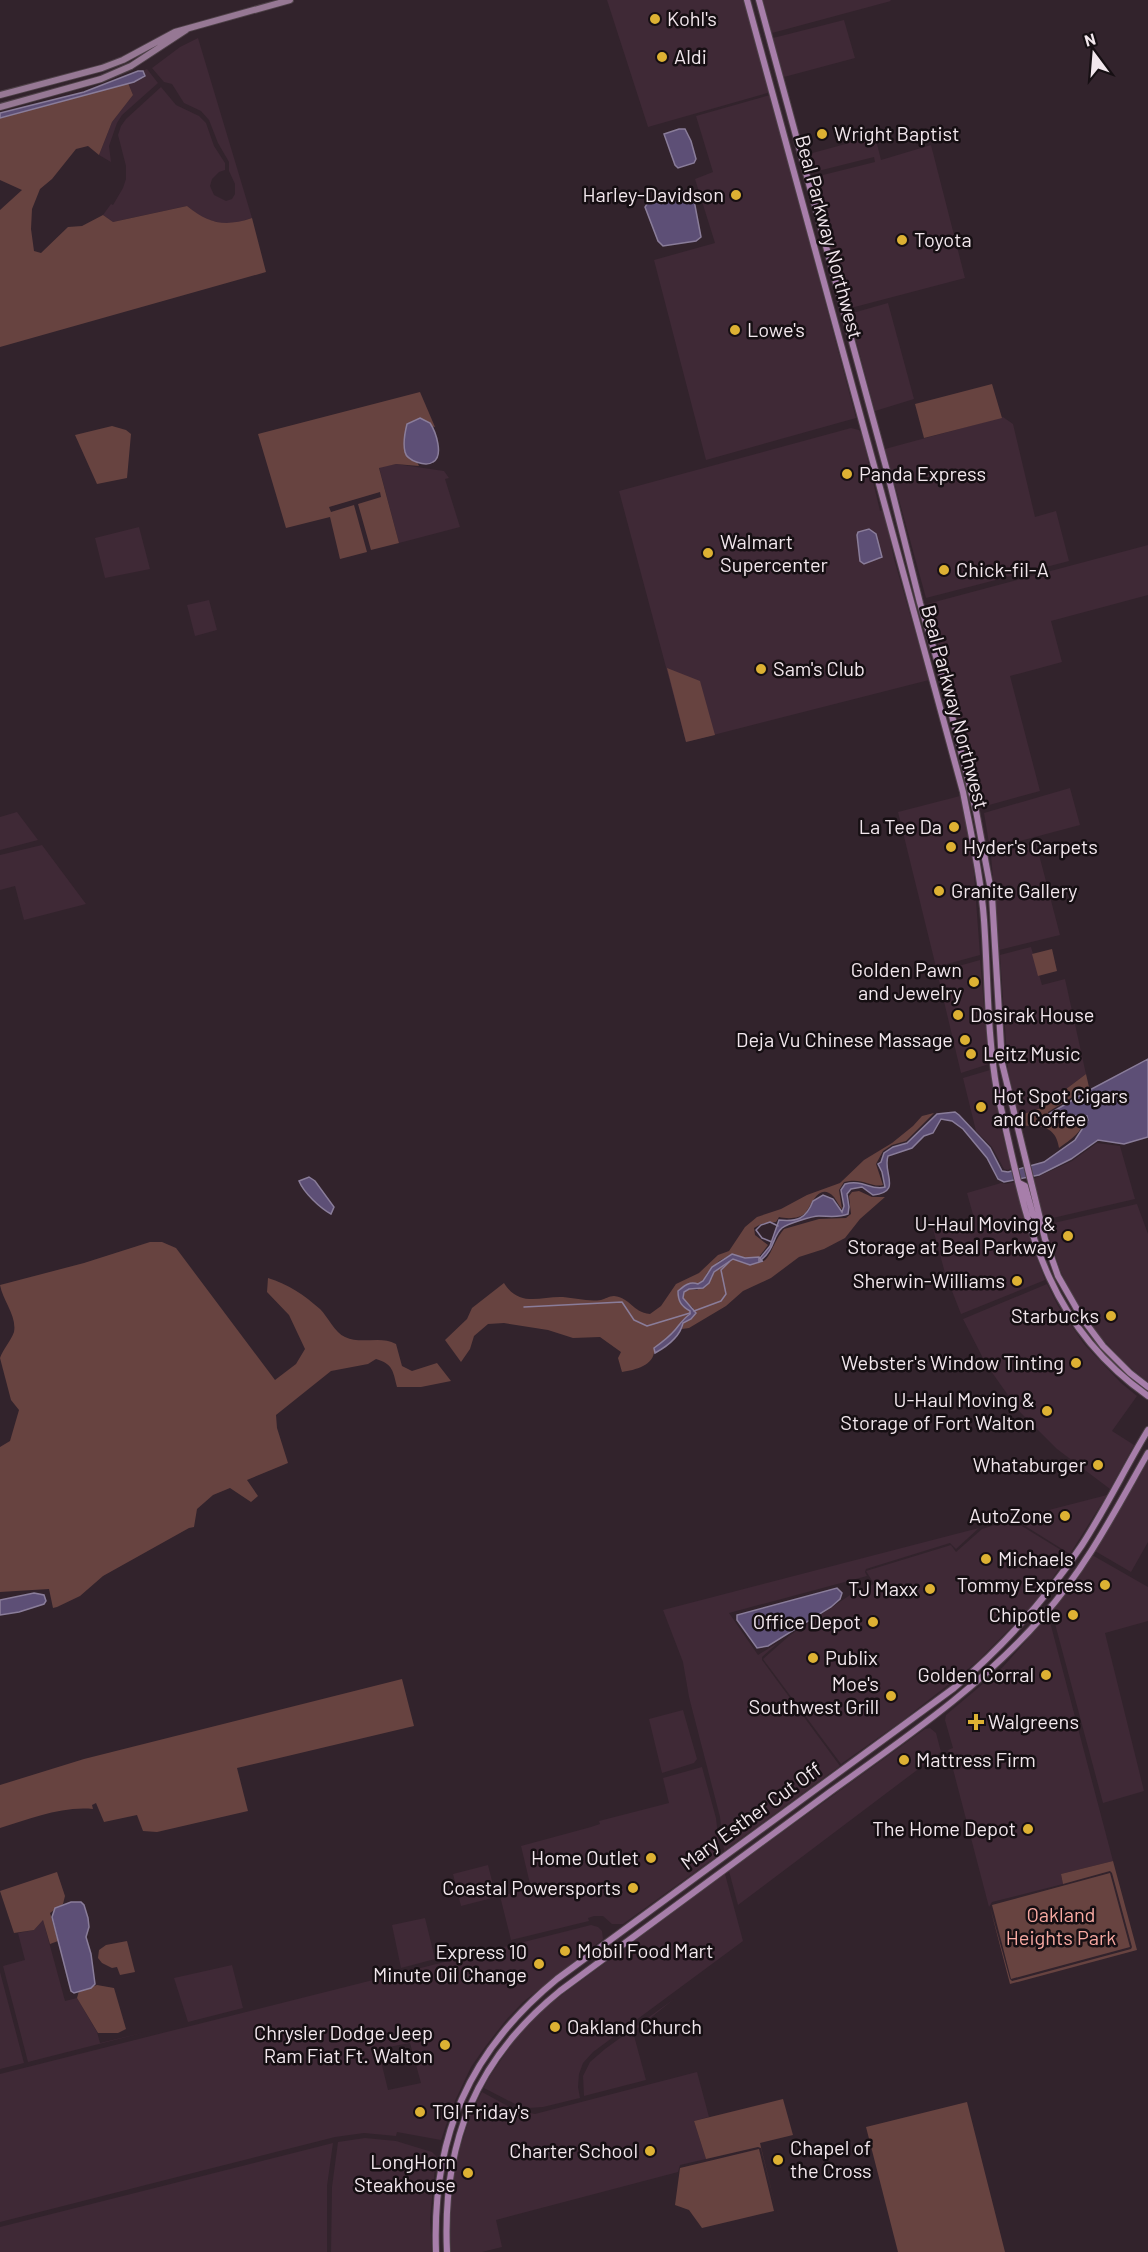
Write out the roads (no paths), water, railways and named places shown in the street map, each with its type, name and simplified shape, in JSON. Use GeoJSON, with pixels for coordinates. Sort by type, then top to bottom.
{"type":"FeatureCollection","features":[{"type":"Feature","properties":{"kind":"main road"},"geometry":{"type":"LineString","coordinates":[[0,95],[112,64],[170,34],[290,0]]}},
{"type":"Feature","properties":{"kind":"main road","name":"Beal Parkway Northwest"},"geometry":{"type":"LineString","coordinates":[[747,0],[963,792],[976,856],[984,920],[993,1066],[1035,1244],[1057,1296],[1074,1322],[1116,1371],[1148,1396]]}},
{"type":"Feature","properties":{"kind":"main road","name":"Beal Parkway Northwest"},"geometry":{"type":"LineString","coordinates":[[759,0],[920,603],[955,725],[976,812],[992,896],[1002,1063],[1041,1224],[1059,1276],[1078,1311],[1100,1343],[1130,1373],[1148,1387]]}},
{"type":"Feature","properties":{"kind":"main road"},"geometry":{"type":"LineString","coordinates":[[0,107],[108,76],[131,66],[192,27]]}},
{"type":"Feature","properties":{"kind":"main road"},"geometry":{"type":"LineString","coordinates":[[881,493],[897,512],[890,525]]}},
{"type":"Feature","properties":{"kind":"main road"},"geometry":{"type":"LineString","coordinates":[[943,717],[950,718],[955,725]]}},
{"type":"Feature","properties":{"kind":"main road"},"geometry":{"type":"LineString","coordinates":[[1019,1183],[1025,1186],[1033,1215],[1041,1224]]}},
{"type":"Feature","properties":{"kind":"main road"},"geometry":{"type":"LineString","coordinates":[[1074,1322],[1081,1324],[1100,1343]]}},
{"type":"Feature","properties":{"kind":"main road","name":"Mary Esther Cut Off"},"geometry":{"type":"LineString","coordinates":[[436,2252],[437,2190],[442,2158],[453,2122],[465,2091],[484,2057],[518,2014],[557,1979],[954,1688],[998,1649],[1036,1608],[1082,1545],[1148,1430]]}},
{"type":"Feature","properties":{"kind":"main road","name":"Mary Esther Cut Off"},"geometry":{"type":"LineString","coordinates":[[447,2252],[447,2190],[465,2119],[487,2073],[506,2044],[526,2021],[560,1991],[934,1717],[1002,1661],[1059,1597],[1091,1551],[1148,1453]]}},
{"type":"Feature","properties":{"kind":"main road"},"geometry":{"type":"LineString","coordinates":[[1112,1493],[1114,1504],[1112,1516]]}},
{"type":"Feature","properties":{"kind":"main road"},"geometry":{"type":"LineString","coordinates":[[827,1781],[833,1790]]}},
{"type":"Feature","properties":{"kind":"main road"},"geometry":{"type":"LineString","coordinates":[[518,2014],[526,2021]]}},
{"type":"Feature","properties":{"kind":"waterway"},"geometry":{"type":"LineString","coordinates":[[772,1242],[762,1238],[756,1230],[761,1225],[770,1222],[778,1226]]}},
{"type":"Feature","properties":{"kind":"waterway"},"geometry":{"type":"LineString","coordinates":[[694,1311],[721,1301],[726,1294],[721,1270],[729,1262]]}},
{"type":"Feature","properties":{"kind":"waterway"},"geometry":{"type":"LineString","coordinates":[[524,1307],[622,1302],[634,1320],[647,1326],[690,1313]]}},
{"type":"Feature","properties":{"kind":"place","name":"Kohl's"},"geometry":{"type":"Point","coordinates":[655,19]}},
{"type":"Feature","properties":{"kind":"place","name":"Aldi"},"geometry":{"type":"Point","coordinates":[662,57]}},
{"type":"Feature","properties":{"kind":"place","name":"Wright Baptist"},"geometry":{"type":"Point","coordinates":[822,134]}},
{"type":"Feature","properties":{"kind":"place","name":"Harley-Davidson"},"geometry":{"type":"Point","coordinates":[736,195]}},
{"type":"Feature","properties":{"kind":"place","name":"Toyota"},"geometry":{"type":"Point","coordinates":[902,240]}},
{"type":"Feature","properties":{"kind":"place","name":"Lowe's"},"geometry":{"type":"Point","coordinates":[735,330]}},
{"type":"Feature","properties":{"kind":"place","name":"Panda Express"},"geometry":{"type":"Point","coordinates":[847,474]}},
{"type":"Feature","properties":{"kind":"place","name":"Walmart Supercenter"},"geometry":{"type":"Point","coordinates":[708,553]}},
{"type":"Feature","properties":{"kind":"place","name":"Chick-fil-A"},"geometry":{"type":"Point","coordinates":[944,570]}},
{"type":"Feature","properties":{"kind":"place","name":"Sam's Club"},"geometry":{"type":"Point","coordinates":[761,669]}},
{"type":"Feature","properties":{"kind":"place","name":"La Tee Da"},"geometry":{"type":"Point","coordinates":[954,827]}},
{"type":"Feature","properties":{"kind":"place","name":"Hyder's Carpets"},"geometry":{"type":"Point","coordinates":[951,847]}},
{"type":"Feature","properties":{"kind":"place","name":"Granite Gallery"},"geometry":{"type":"Point","coordinates":[939,891]}},
{"type":"Feature","properties":{"kind":"place","name":"Golden Pawn and Jewelry"},"geometry":{"type":"Point","coordinates":[974,982]}},
{"type":"Feature","properties":{"kind":"place","name":"Dosirak House"},"geometry":{"type":"Point","coordinates":[958,1015]}},
{"type":"Feature","properties":{"kind":"place","name":"Deja Vu Chinese Massage"},"geometry":{"type":"Point","coordinates":[965,1040]}},
{"type":"Feature","properties":{"kind":"place","name":"Leitz Music"},"geometry":{"type":"Point","coordinates":[971,1054]}},
{"type":"Feature","properties":{"kind":"place","name":"Hot Spot Cigars and Coffee"},"geometry":{"type":"Point","coordinates":[981,1107]}},
{"type":"Feature","properties":{"kind":"place","name":"U-Haul Moving & Storage at Beal Parkway"},"geometry":{"type":"Point","coordinates":[1068,1236]}},
{"type":"Feature","properties":{"kind":"place","name":"Sherwin-Williams"},"geometry":{"type":"Point","coordinates":[1017,1281]}},
{"type":"Feature","properties":{"kind":"place","name":"Starbucks"},"geometry":{"type":"Point","coordinates":[1111,1316]}},
{"type":"Feature","properties":{"kind":"place","name":"Webster's Window Tinting"},"geometry":{"type":"Point","coordinates":[1076,1363]}},
{"type":"Feature","properties":{"kind":"place","name":"U-Haul Moving & Storage of Fort Walton"},"geometry":{"type":"Point","coordinates":[1047,1411]}},
{"type":"Feature","properties":{"kind":"place","name":"Whataburger"},"geometry":{"type":"Point","coordinates":[1098,1465]}},
{"type":"Feature","properties":{"kind":"place","name":"AutoZone"},"geometry":{"type":"Point","coordinates":[1065,1516]}},
{"type":"Feature","properties":{"kind":"place","name":"Michaels"},"geometry":{"type":"Point","coordinates":[986,1559]}},
{"type":"Feature","properties":{"kind":"place","name":"Tommy Express"},"geometry":{"type":"Point","coordinates":[1105,1585]}},
{"type":"Feature","properties":{"kind":"place","name":"TJ Maxx"},"geometry":{"type":"Point","coordinates":[930,1589]}},
{"type":"Feature","properties":{"kind":"place","name":"Chipotle"},"geometry":{"type":"Point","coordinates":[1073,1615]}},
{"type":"Feature","properties":{"kind":"place","name":"Office Depot"},"geometry":{"type":"Point","coordinates":[873,1622]}},
{"type":"Feature","properties":{"kind":"place","name":"Publix"},"geometry":{"type":"Point","coordinates":[813,1658]}},
{"type":"Feature","properties":{"kind":"place","name":"Golden Corral"},"geometry":{"type":"Point","coordinates":[1046,1675]}},
{"type":"Feature","properties":{"kind":"place","name":"Moe's Southwest Grill"},"geometry":{"type":"Point","coordinates":[891,1696]}},
{"type":"Feature","properties":{"kind":"place","name":"Walgreens"},"geometry":{"type":"Point","coordinates":[976,1722]}},
{"type":"Feature","properties":{"kind":"place","name":"Mattress Firm"},"geometry":{"type":"Point","coordinates":[904,1760]}},
{"type":"Feature","properties":{"kind":"place","name":"The Home Depot"},"geometry":{"type":"Point","coordinates":[1028,1829]}},
{"type":"Feature","properties":{"kind":"place","name":"Home Outlet"},"geometry":{"type":"Point","coordinates":[651,1858]}},
{"type":"Feature","properties":{"kind":"place","name":"Coastal Powersports"},"geometry":{"type":"Point","coordinates":[633,1888]}},
{"type":"Feature","properties":{"kind":"place","name":"Mobil Food Mart"},"geometry":{"type":"Point","coordinates":[565,1951]}},
{"type":"Feature","properties":{"kind":"place","name":"Express 10 Minute Oil Change"},"geometry":{"type":"Point","coordinates":[539,1964]}},
{"type":"Feature","properties":{"kind":"place","name":"Oakland Church"},"geometry":{"type":"Point","coordinates":[555,2027]}},
{"type":"Feature","properties":{"kind":"place","name":"Chrysler Dodge Jeep Ram Fiat Ft. Walton"},"geometry":{"type":"Point","coordinates":[445,2045]}},
{"type":"Feature","properties":{"kind":"place","name":"TGI Friday's"},"geometry":{"type":"Point","coordinates":[420,2112]}},
{"type":"Feature","properties":{"kind":"place","name":"Charter School"},"geometry":{"type":"Point","coordinates":[650,2151]}},
{"type":"Feature","properties":{"kind":"place","name":"Chapel of the Cross"},"geometry":{"type":"Point","coordinates":[778,2160]}},
{"type":"Feature","properties":{"kind":"place","name":"LongHorn Steakhouse"},"geometry":{"type":"Point","coordinates":[468,2173]}},
{"type":"Feature","properties":{"kind":"park label","name":"Oakland Heights Park"},"geometry":{"type":"Point","coordinates":[1061,1926]}}]}
